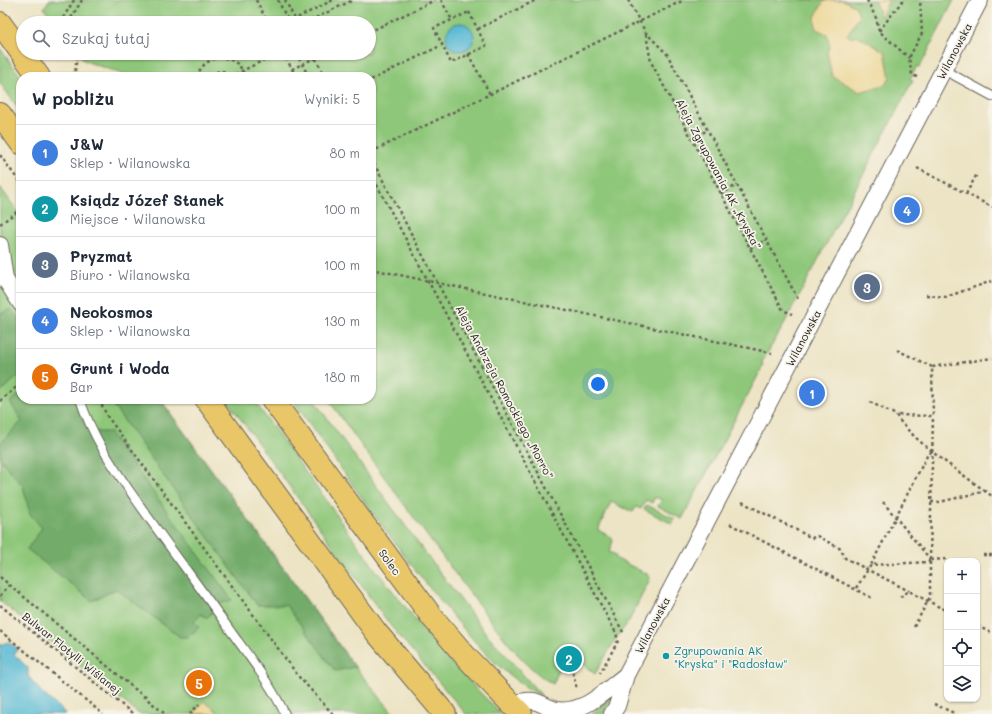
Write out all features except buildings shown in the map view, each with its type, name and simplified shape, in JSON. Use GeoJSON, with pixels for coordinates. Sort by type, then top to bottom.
{"type":"FeatureCollection","features":[{"type":"Feature","properties":{"kind":"main road"},"geometry":{"type":"LineString","coordinates":[[0,23],[16,45]]}},
{"type":"Feature","properties":{"kind":"main road"},"geometry":{"type":"LineString","coordinates":[[27,60],[35,72]]}},
{"type":"Feature","properties":{"kind":"main road"},"geometry":{"type":"LineString","coordinates":[[0,114],[16,136]]}},
{"type":"Feature","properties":{"kind":"main road"},"geometry":{"type":"LineString","coordinates":[[210,404],[376,632],[445,714]]}},
{"type":"Feature","properties":{"kind":"main road","name":"Solec"},"geometry":{"type":"LineString","coordinates":[[276,404],[432,617],[468,659],[516,709]]}},
{"type":"Feature","properties":{"kind":"street","name":"Wilanowska"},"geometry":{"type":"LineString","coordinates":[[612,714],[617,706],[626,676],[980,0]]}},
{"type":"Feature","properties":{"kind":"street"},"geometry":{"type":"LineString","coordinates":[[0,245],[5,279],[16,296]]}},
{"type":"Feature","properties":{"kind":"street","name":"Wilanowska"},"geometry":{"type":"LineString","coordinates":[[516,709],[533,701],[546,707],[570,711],[583,707],[594,701],[626,676]]}},
{"type":"Feature","properties":{"kind":"lane"},"geometry":{"type":"LineString","coordinates":[[944,70],[992,96]]}},
{"type":"Feature","properties":{"kind":"lane"},"geometry":{"type":"LineString","coordinates":[[82,404],[86,419],[102,449],[158,531],[259,670],[285,714]]}},
{"type":"Feature","properties":{"kind":"path"},"geometry":{"type":"LineString","coordinates":[[64,16],[74,0]]}},
{"type":"Feature","properties":{"kind":"path"},"geometry":{"type":"LineString","coordinates":[[72,16],[82,0]]}},
{"type":"Feature","properties":{"kind":"path"},"geometry":{"type":"LineString","coordinates":[[256,0],[264,16]]}},
{"type":"Feature","properties":{"kind":"path"},"geometry":{"type":"LineString","coordinates":[[278,0],[285,16]]}},
{"type":"Feature","properties":{"kind":"path"},"geometry":{"type":"LineString","coordinates":[[285,0],[293,16]]}},
{"type":"Feature","properties":{"kind":"path"},"geometry":{"type":"LineString","coordinates":[[301,16],[333,0]]}},
{"type":"Feature","properties":{"kind":"path"},"geometry":{"type":"LineString","coordinates":[[320,16],[353,0]]}},
{"type":"Feature","properties":{"kind":"path"},"geometry":{"type":"LineString","coordinates":[[376,29],[435,0]]}},
{"type":"Feature","properties":{"kind":"path"},"geometry":{"type":"LineString","coordinates":[[441,0],[452,20]]}},
{"type":"Feature","properties":{"kind":"path"},"geometry":{"type":"LineString","coordinates":[[478,29],[536,0]]}},
{"type":"Feature","properties":{"kind":"path","name":"Aleja Zgrupowania AK „Kryska”"},"geometry":{"type":"LineString","coordinates":[[628,0],[646,33],[667,54],[799,301]]}},
{"type":"Feature","properties":{"kind":"path"},"geometry":{"type":"LineString","coordinates":[[376,150],[684,0]]}},
{"type":"Feature","properties":{"kind":"path"},"geometry":{"type":"LineString","coordinates":[[867,0],[876,18],[879,31],[909,58]]}},
{"type":"Feature","properties":{"kind":"path"},"geometry":{"type":"LineString","coordinates":[[879,31],[903,0]]}},
{"type":"Feature","properties":{"kind":"path"},"geometry":{"type":"LineString","coordinates":[[916,77],[912,75],[909,58],[922,33],[920,0]]}},
{"type":"Feature","properties":{"kind":"path"},"geometry":{"type":"LineString","coordinates":[[469,12],[486,46],[451,63],[434,28],[452,20],[469,12]]}},
{"type":"Feature","properties":{"kind":"path","name":"Aleja Zgrupowania AK „Kryska”"},"geometry":{"type":"LineString","coordinates":[[646,33],[651,62],[783,310],[792,314]]}},
{"type":"Feature","properties":{"kind":"path"},"geometry":{"type":"LineString","coordinates":[[376,78],[442,45]]}},
{"type":"Feature","properties":{"kind":"path"},"geometry":{"type":"LineString","coordinates":[[468,54],[490,94]]}},
{"type":"Feature","properties":{"kind":"path"},"geometry":{"type":"LineString","coordinates":[[75,72],[77,60]]}},
{"type":"Feature","properties":{"kind":"path"},"geometry":{"type":"LineString","coordinates":[[199,72],[205,63],[212,60]]}},
{"type":"Feature","properties":{"kind":"path"},"geometry":{"type":"LineString","coordinates":[[229,60],[235,62],[242,71],[264,60]]}},
{"type":"Feature","properties":{"kind":"path"},"geometry":{"type":"LineString","coordinates":[[287,60],[294,72]]}},
{"type":"Feature","properties":{"kind":"path"},"geometry":{"type":"LineString","coordinates":[[300,60],[306,72]]}},
{"type":"Feature","properties":{"kind":"path"},"geometry":{"type":"LineString","coordinates":[[292,69],[311,60]]}},
{"type":"Feature","properties":{"kind":"path"},"geometry":{"type":"LineString","coordinates":[[316,60],[322,72]]}},
{"type":"Feature","properties":{"kind":"path"},"geometry":{"type":"LineString","coordinates":[[692,138],[708,130]]}},
{"type":"Feature","properties":{"kind":"path"},"geometry":{"type":"LineString","coordinates":[[0,155],[16,177]]}},
{"type":"Feature","properties":{"kind":"path","name":"Aleja Andrzeja Romockiego „Morro”"},"geometry":{"type":"LineString","coordinates":[[376,167],[624,634]]}},
{"type":"Feature","properties":{"kind":"path"},"geometry":{"type":"LineString","coordinates":[[917,168],[992,207]]}},
{"type":"Feature","properties":{"kind":"path"},"geometry":{"type":"LineString","coordinates":[[966,194],[977,174]]}},
{"type":"Feature","properties":{"kind":"path"},"geometry":{"type":"LineString","coordinates":[[376,183],[616,633],[618,641],[597,676]]}},
{"type":"Feature","properties":{"kind":"path"},"geometry":{"type":"LineString","coordinates":[[721,194],[737,185]]}},
{"type":"Feature","properties":{"kind":"path"},"geometry":{"type":"LineString","coordinates":[[0,224],[16,213]]}},
{"type":"Feature","properties":{"kind":"path"},"geometry":{"type":"LineString","coordinates":[[750,248],[766,240]]}},
{"type":"Feature","properties":{"kind":"path"},"geometry":{"type":"LineString","coordinates":[[376,270],[772,353]]}},
{"type":"Feature","properties":{"kind":"path"},"geometry":{"type":"LineString","coordinates":[[926,295],[946,297],[992,281]]}},
{"type":"Feature","properties":{"kind":"path"},"geometry":{"type":"LineString","coordinates":[[897,350],[932,367],[992,358]]}},
{"type":"Feature","properties":{"kind":"path"},"geometry":{"type":"LineString","coordinates":[[914,627],[930,597],[933,416],[932,367]]}},
{"type":"Feature","properties":{"kind":"path"},"geometry":{"type":"LineString","coordinates":[[0,401],[16,387]]}},
{"type":"Feature","properties":{"kind":"path"},"geometry":{"type":"LineString","coordinates":[[870,402],[896,415],[933,416]]}},
{"type":"Feature","properties":{"kind":"path"},"geometry":{"type":"LineString","coordinates":[[101,404],[107,416],[299,677],[333,714]]}},
{"type":"Feature","properties":{"kind":"path"},"geometry":{"type":"LineString","coordinates":[[896,415],[901,424],[992,496]]}},
{"type":"Feature","properties":{"kind":"path"},"geometry":{"type":"LineString","coordinates":[[856,588],[871,566],[927,456],[932,450]]}},
{"type":"Feature","properties":{"kind":"path"},"geometry":{"type":"LineString","coordinates":[[931,502],[940,502],[985,490]]}},
{"type":"Feature","properties":{"kind":"path"},"geometry":{"type":"LineString","coordinates":[[742,502],[812,538],[817,536],[841,549],[845,558],[869,569],[944,609]]}},
{"type":"Feature","properties":{"kind":"path"},"geometry":{"type":"LineString","coordinates":[[883,502],[896,516],[930,560]]}},
{"type":"Feature","properties":{"kind":"path"},"geometry":{"type":"LineString","coordinates":[[730,524],[856,588],[872,598]]}},
{"type":"Feature","properties":{"kind":"path"},"geometry":{"type":"LineString","coordinates":[[983,555],[992,555]]}},
{"type":"Feature","properties":{"kind":"path"},"geometry":{"type":"LineString","coordinates":[[871,566],[928,562],[930,560],[944,559]]}},
{"type":"Feature","properties":{"kind":"path"},"geometry":{"type":"LineString","coordinates":[[0,577],[165,714]]}},
{"type":"Feature","properties":{"kind":"path"},"geometry":{"type":"LineString","coordinates":[[0,596],[9,585]]}},
{"type":"Feature","properties":{"kind":"path"},"geometry":{"type":"LineString","coordinates":[[900,597],[909,591]]}},
{"type":"Feature","properties":{"kind":"path","name":"Bulwar Flotylli Wiślanej"},"geometry":{"type":"LineString","coordinates":[[0,605],[133,714]]}},
{"type":"Feature","properties":{"kind":"path"},"geometry":{"type":"LineString","coordinates":[[980,627],[992,633]]}},
{"type":"Feature","properties":{"kind":"path"},"geometry":{"type":"LineString","coordinates":[[0,631],[102,714]]}},
{"type":"Feature","properties":{"kind":"path"},"geometry":{"type":"LineString","coordinates":[[570,661],[580,690]]}},
{"type":"Feature","properties":{"kind":"path"},"geometry":{"type":"LineString","coordinates":[[145,697],[148,693]]}},
{"type":"Feature","properties":{"kind":"path"},"geometry":{"type":"LineString","coordinates":[[190,714],[199,704]]}},
{"type":"Feature","properties":{"kind":"path"},"geometry":{"type":"LineString","coordinates":[[934,704],[956,714]]}},
{"type":"Feature","properties":{"kind":"green space"},"geometry":{"type":"Polygon","coordinates":[[[49,0],[954,0],[920,67],[917,66],[910,79],[913,80],[782,328],[762,362],[763,366],[682,519],[658,506],[662,500],[655,497],[652,503],[646,500],[641,509],[636,507],[633,512],[611,502],[598,530],[611,537],[613,541],[609,552],[616,555],[615,558],[649,575],[650,579],[629,621],[615,640],[595,674],[569,653],[566,653],[553,684],[531,668],[501,634],[419,525],[332,404],[376,404],[376,72],[117,72],[84,60],[376,60],[376,16],[50,16],[44,8],[49,0]]]}},
{"type":"Feature","properties":{"kind":"green space"},"geometry":{"type":"Polygon","coordinates":[[[0,48],[17,72],[16,72],[16,105],[0,83],[0,48]]]}},
{"type":"Feature","properties":{"kind":"green space"},"geometry":{"type":"Polygon","coordinates":[[[0,187],[16,209],[16,404],[164,404],[355,667],[394,714],[139,714],[0,601],[0,187]]]}},
{"type":"Feature","properties":{"kind":"green space"},"geometry":{"type":"Polygon","coordinates":[[[11,309],[16,316],[16,378],[0,392],[0,314],[11,309]]]}},
{"type":"Feature","properties":{"kind":"green space"},"geometry":{"type":"Polygon","coordinates":[[[16,397],[16,404],[77,404],[83,421],[90,432],[109,432],[232,600],[219,604],[207,618],[201,614],[194,622],[199,627],[189,637],[180,637],[116,589],[92,601],[27,549],[42,528],[30,514],[23,486],[0,459],[0,443],[22,421],[10,402],[16,397]]]}},
{"type":"Feature","properties":{"kind":"green space"},"geometry":{"type":"Polygon","coordinates":[[[112,404],[164,404],[355,667],[335,671],[286,605],[257,605],[112,404]]]}},
{"type":"Feature","properties":{"kind":"green space"},"geometry":{"type":"Polygon","coordinates":[[[230,404],[257,404],[376,570],[442,653],[501,714],[466,714],[390,625],[230,404]]]}},
{"type":"Feature","properties":{"kind":"green space"},"geometry":{"type":"Polygon","coordinates":[[[296,404],[317,404],[485,632],[542,696],[529,689],[504,671],[482,650],[410,563],[296,404]]]}},
{"type":"Feature","properties":{"kind":"green space"},"geometry":{"type":"Polygon","coordinates":[[[647,505],[675,519],[672,524],[644,509],[647,505]]]}},
{"type":"Feature","properties":{"kind":"green space"},"geometry":{"type":"Polygon","coordinates":[[[613,695],[603,714],[592,714],[613,695]]]}},
{"type":"Feature","properties":{"kind":"sand"},"geometry":{"type":"Polygon","coordinates":[[[828,0],[843,0],[856,7],[859,17],[847,35],[852,38],[858,36],[885,52],[890,78],[886,84],[860,92],[832,76],[827,52],[830,46],[827,34],[816,29],[815,17],[823,2],[828,0]]]}},
{"type":"Feature","properties":{"kind":"sand"},"geometry":{"type":"Polygon","coordinates":[[[874,0],[889,0],[881,17],[874,0]]]}},
{"type":"Feature","properties":{"kind":"sand"},"geometry":{"type":"Polygon","coordinates":[[[204,701],[220,714],[193,714],[204,701]]]}},
{"type":"Feature","properties":{"kind":"water"},"geometry":{"type":"Polygon","coordinates":[[[460,23],[470,27],[474,37],[470,47],[460,51],[450,47],[446,37],[450,27],[460,23]]]}},
{"type":"Feature","properties":{"kind":"water"},"geometry":{"type":"Polygon","coordinates":[[[8,642],[18,649],[14,654],[28,668],[28,676],[42,693],[66,714],[0,714],[0,645],[8,642]]]}},
{"type":"Feature","properties":{"kind":"place","name":"Neokosmos"},"geometry":{"type":"Point","coordinates":[907,210]}},
{"type":"Feature","properties":{"kind":"place","name":"Pryzmat"},"geometry":{"type":"Point","coordinates":[867,287]}},
{"type":"Feature","properties":{"kind":"place","name":"J&W"},"geometry":{"type":"Point","coordinates":[812,393]}},
{"type":"Feature","properties":{"kind":"place","name":"Zgrupowania AK \"Kryska\" i \"Radosław\""},"geometry":{"type":"Point","coordinates":[666,656]}},
{"type":"Feature","properties":{"kind":"place","name":"Ksiądz Józef Stanek"},"geometry":{"type":"Point","coordinates":[569,659]}},
{"type":"Feature","properties":{"kind":"place","name":"Grunt i Woda"},"geometry":{"type":"Point","coordinates":[199,683]}}]}
